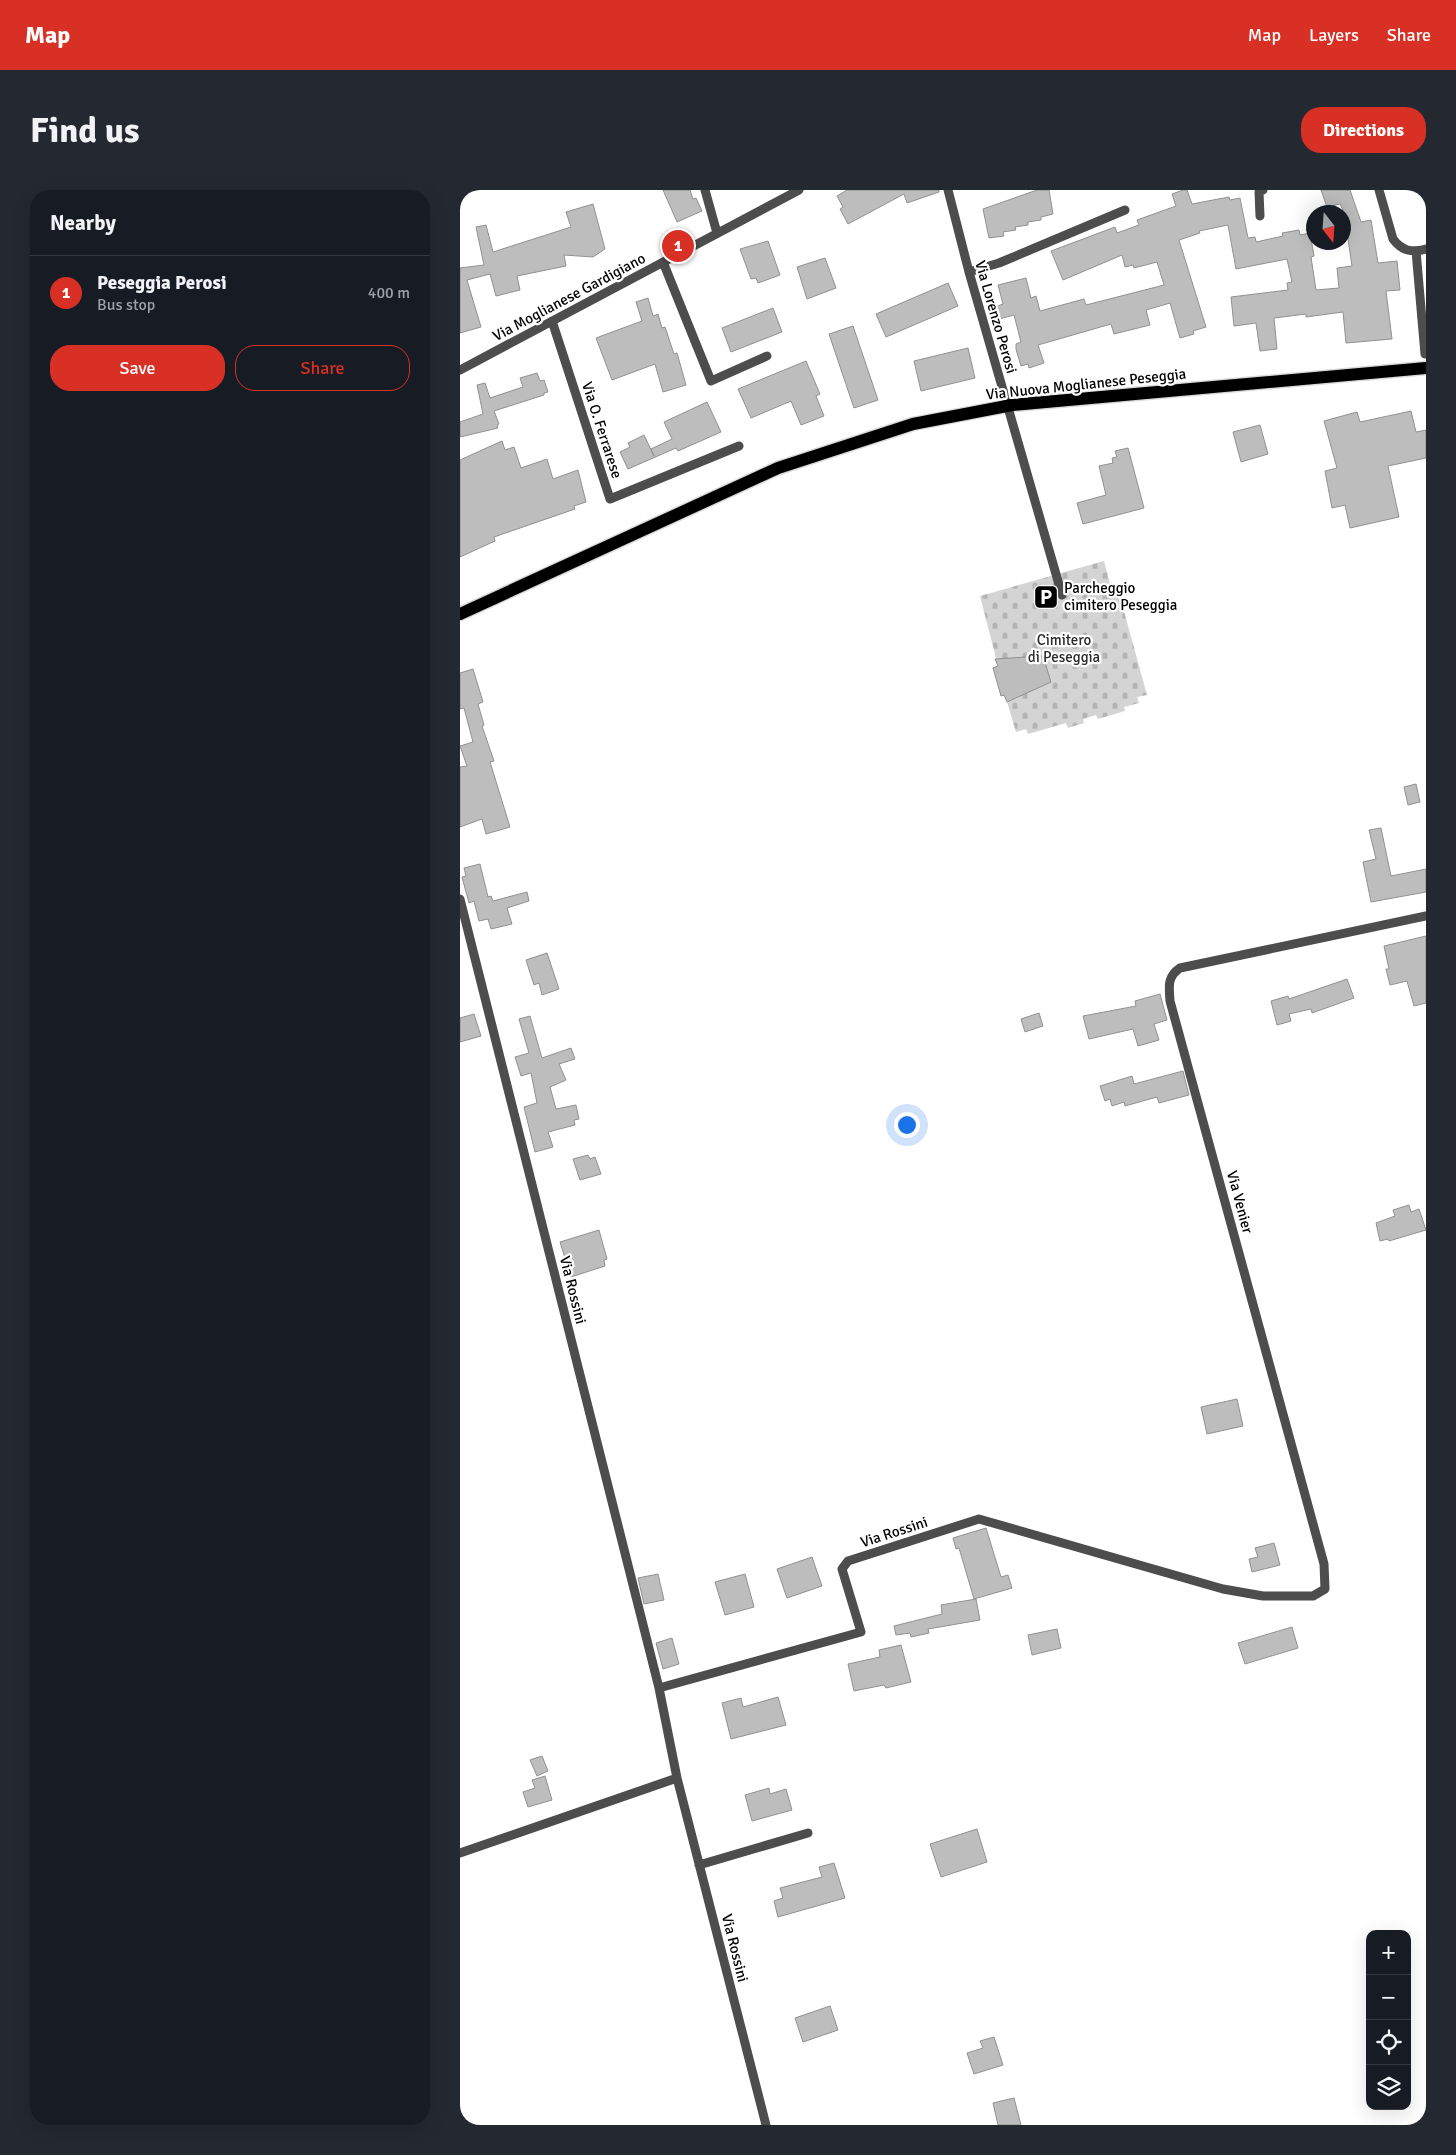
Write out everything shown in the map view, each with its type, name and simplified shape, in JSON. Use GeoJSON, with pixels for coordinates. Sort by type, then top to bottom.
{"type":"FeatureCollection","features":[{"type":"Feature","properties":{"kind":"main road","name":"Via Nuova Moglianese Peseggia"},"geometry":{"type":"LineString","coordinates":[[460,614],[778,468],[913,424],[1007,406],[1426,368]]}},
{"type":"Feature","properties":{"kind":"street"},"geometry":{"type":"LineString","coordinates":[[705,190],[717,233]]}},
{"type":"Feature","properties":{"kind":"street","name":"Via Moglianese Gardigiano"},"geometry":{"type":"LineString","coordinates":[[460,370],[799,190]]}},
{"type":"Feature","properties":{"kind":"street","name":"Via Lorenzo Perosi"},"geometry":{"type":"LineString","coordinates":[[948,190],[969,272],[1062,595]]}},
{"type":"Feature","properties":{"kind":"street"},"geometry":{"type":"LineString","coordinates":[[1260,216],[1259,192],[1263,190]]}},
{"type":"Feature","properties":{"kind":"street"},"geometry":{"type":"LineString","coordinates":[[1379,190],[1393,239],[1402,248],[1416,252],[1426,249]]}},
{"type":"Feature","properties":{"kind":"street"},"geometry":{"type":"LineString","coordinates":[[969,272],[999,263],[1125,210]]}},
{"type":"Feature","properties":{"kind":"street"},"geometry":{"type":"LineString","coordinates":[[1416,252],[1425,354]]}},
{"type":"Feature","properties":{"kind":"street"},"geometry":{"type":"LineString","coordinates":[[663,262],[712,380],[767,356]]}},
{"type":"Feature","properties":{"kind":"street","name":"Via O. Ferrarese"},"geometry":{"type":"LineString","coordinates":[[552,321],[610,499],[739,446]]}},
{"type":"Feature","properties":{"kind":"street","name":"Via Rossini"},"geometry":{"type":"LineString","coordinates":[[460,899],[659,1688],[677,1778],[766,2125]]}},
{"type":"Feature","properties":{"kind":"street","name":"Via Venier"},"geometry":{"type":"LineString","coordinates":[[1222,1589],[1263,1596],[1313,1596],[1325,1588],[1324,1564],[1170,1001],[1168,982],[1171,974],[1180,968],[1426,916]]}},
{"type":"Feature","properties":{"kind":"street","name":"Via Rossini"},"geometry":{"type":"LineString","coordinates":[[659,1688],[861,1632],[842,1569],[848,1561],[979,1519],[1222,1589]]}},
{"type":"Feature","properties":{"kind":"street"},"geometry":{"type":"LineString","coordinates":[[460,1853],[677,1778]]}},
{"type":"Feature","properties":{"kind":"street"},"geometry":{"type":"LineString","coordinates":[[699,1865],[808,1833]]}},
{"type":"Feature","properties":{"kind":"green space","name":"Cimitero di Peseggia"},"geometry":{"type":"Polygon","coordinates":[[[1104,561],[1113,595],[1119,593],[1147,695],[1137,697],[1139,703],[1124,707],[1125,711],[1098,719],[1096,715],[1083,719],[1084,723],[1068,728],[1066,723],[1028,734],[1026,729],[1016,732],[1005,695],[1001,696],[993,668],[998,666],[980,596],[1104,561]]]}},
{"type":"Feature","properties":{"kind":"building"},"geometry":{"type":"Polygon","coordinates":[[[663,190],[690,190],[693,199],[696,198],[702,211],[677,222],[663,190]]]}},
{"type":"Feature","properties":{"kind":"building"},"geometry":{"type":"Polygon","coordinates":[[[847,190],[939,190],[939,192],[907,203],[904,194],[848,224],[840,209],[843,207],[837,196],[847,190]]]}},
{"type":"Feature","properties":{"kind":"building"},"geometry":{"type":"Polygon","coordinates":[[[1037,190],[1049,190],[1053,214],[1041,217],[1041,220],[1028,222],[1028,225],[1015,227],[1016,230],[1003,232],[1004,236],[989,238],[983,209],[1037,190]]]}},
{"type":"Feature","properties":{"kind":"building"},"geometry":{"type":"Polygon","coordinates":[[[1187,190],[1192,204],[1229,197],[1230,200],[1240,198],[1248,238],[1255,237],[1256,242],[1283,236],[1282,233],[1299,230],[1300,235],[1306,234],[1306,250],[1313,250],[1314,256],[1311,257],[1316,290],[1339,288],[1337,268],[1352,266],[1350,250],[1351,205],[1326,205],[1321,190],[1350,190],[1361,222],[1371,220],[1378,263],[1397,261],[1400,290],[1386,291],[1392,339],[1346,343],[1343,312],[1306,317],[1306,314],[1274,318],[1277,349],[1260,351],[1256,323],[1234,326],[1231,297],[1288,290],[1287,283],[1292,282],[1287,259],[1236,269],[1228,225],[1199,231],[1200,233],[1179,240],[1206,327],[1193,331],[1194,334],[1180,338],[1170,303],[1146,310],[1150,325],[1114,334],[1111,324],[1038,345],[1044,363],[1029,368],[1028,364],[1021,366],[1016,344],[1021,342],[1014,315],[999,319],[995,307],[1003,304],[998,285],[1026,278],[1031,298],[1036,296],[1040,311],[1084,299],[1086,305],[1164,285],[1157,262],[1134,268],[1133,265],[1125,267],[1122,255],[1063,280],[1051,251],[1115,227],[1117,233],[1139,225],[1137,220],[1176,206],[1172,194],[1187,190]]]}},
{"type":"Feature","properties":{"kind":"building"},"geometry":{"type":"Polygon","coordinates":[[[593,204],[605,249],[593,257],[564,255],[566,266],[517,276],[520,290],[496,296],[490,274],[467,280],[481,327],[460,333],[460,268],[484,265],[476,227],[486,225],[493,252],[571,227],[566,212],[593,204]]]}},
{"type":"Feature","properties":{"kind":"building"},"geometry":{"type":"Polygon","coordinates":[[[768,241],[780,275],[758,283],[756,278],[751,279],[740,249],[768,241]]]}},
{"type":"Feature","properties":{"kind":"building"},"geometry":{"type":"Polygon","coordinates":[[[825,258],[836,288],[807,299],[797,267],[825,258]]]}},
{"type":"Feature","properties":{"kind":"building"},"geometry":{"type":"Polygon","coordinates":[[[948,283],[958,306],[886,337],[876,314],[948,283]]]}},
{"type":"Feature","properties":{"kind":"building"},"geometry":{"type":"Polygon","coordinates":[[[648,298],[653,316],[658,314],[662,328],[665,327],[674,354],[677,353],[686,385],[663,392],[655,364],[612,380],[596,338],[642,321],[636,302],[648,298]]]}},
{"type":"Feature","properties":{"kind":"building"},"geometry":{"type":"Polygon","coordinates":[[[773,308],[782,332],[731,352],[722,328],[773,308]]]}},
{"type":"Feature","properties":{"kind":"building"},"geometry":{"type":"Polygon","coordinates":[[[853,326],[878,400],[854,408],[829,334],[853,326]]]}},
{"type":"Feature","properties":{"kind":"building"},"geometry":{"type":"Polygon","coordinates":[[[968,348],[975,378],[921,391],[914,361],[968,348]]]}},
{"type":"Feature","properties":{"kind":"building"},"geometry":{"type":"Polygon","coordinates":[[[806,361],[820,394],[816,396],[824,416],[801,425],[791,401],[751,418],[738,389],[806,361]]]}},
{"type":"Feature","properties":{"kind":"building"},"geometry":{"type":"Polygon","coordinates":[[[537,373],[540,381],[544,380],[548,392],[544,393],[544,395],[494,411],[499,424],[497,425],[498,428],[460,437],[460,422],[483,414],[477,385],[485,383],[490,398],[523,387],[520,378],[537,373]]]}},
{"type":"Feature","properties":{"kind":"building"},"geometry":{"type":"Polygon","coordinates":[[[707,402],[721,432],[678,451],[676,448],[628,469],[620,452],[630,447],[628,443],[644,435],[654,456],[651,449],[672,439],[664,422],[707,402]]]}},
{"type":"Feature","properties":{"kind":"building"},"geometry":{"type":"Polygon","coordinates":[[[1411,411],[1416,432],[1426,430],[1426,458],[1388,466],[1399,517],[1350,528],[1345,505],[1332,508],[1325,471],[1337,468],[1324,421],[1357,412],[1360,422],[1411,411]]]}},
{"type":"Feature","properties":{"kind":"building"},"geometry":{"type":"Polygon","coordinates":[[[1260,425],[1268,454],[1241,462],[1233,432],[1260,425]]]}},
{"type":"Feature","properties":{"kind":"building"},"geometry":{"type":"Polygon","coordinates":[[[502,441],[505,450],[514,447],[521,468],[547,459],[553,479],[578,470],[586,502],[574,506],[575,509],[494,537],[495,541],[460,557],[460,460],[502,441]]]}},
{"type":"Feature","properties":{"kind":"building"},"geometry":{"type":"Polygon","coordinates":[[[1128,448],[1144,508],[1083,524],[1077,503],[1106,495],[1099,466],[1113,463],[1112,458],[1117,457],[1115,451],[1128,448]]]}},
{"type":"Feature","properties":{"kind":"building"},"geometry":{"type":"Polygon","coordinates":[[[1043,656],[1051,682],[1007,702],[1004,695],[1001,696],[993,668],[998,666],[995,659],[1043,656]]]}},
{"type":"Feature","properties":{"kind":"building"},"geometry":{"type":"Polygon","coordinates":[[[473,669],[483,702],[478,704],[484,725],[482,726],[494,761],[490,762],[510,827],[486,834],[482,819],[460,827],[460,767],[467,766],[460,746],[473,742],[464,708],[460,709],[460,673],[473,669]]]}},
{"type":"Feature","properties":{"kind":"building"},"geometry":{"type":"Polygon","coordinates":[[[1416,784],[1420,802],[1408,805],[1404,787],[1416,784]]]}},
{"type":"Feature","properties":{"kind":"building"},"geometry":{"type":"Polygon","coordinates":[[[1381,828],[1391,876],[1426,869],[1426,892],[1371,902],[1363,862],[1376,859],[1369,830],[1381,828]]]}},
{"type":"Feature","properties":{"kind":"building"},"geometry":{"type":"Polygon","coordinates":[[[480,864],[488,897],[491,896],[493,901],[527,892],[529,901],[507,908],[512,924],[491,929],[488,919],[479,921],[474,901],[469,903],[462,877],[466,876],[464,868],[480,864]]]}},
{"type":"Feature","properties":{"kind":"building"},"geometry":{"type":"Polygon","coordinates":[[[1426,936],[1426,1003],[1414,1006],[1407,981],[1390,985],[1386,969],[1389,969],[1384,946],[1426,936]]]}},
{"type":"Feature","properties":{"kind":"building"},"geometry":{"type":"Polygon","coordinates":[[[547,953],[559,989],[542,995],[539,983],[534,985],[526,960],[547,953]]]}},
{"type":"Feature","properties":{"kind":"building"},"geometry":{"type":"Polygon","coordinates":[[[1347,979],[1354,998],[1312,1013],[1311,1009],[1289,1014],[1291,1021],[1277,1025],[1271,1001],[1288,996],[1289,999],[1347,979]]]}},
{"type":"Feature","properties":{"kind":"building"},"geometry":{"type":"Polygon","coordinates":[[[1160,994],[1167,1020],[1154,1024],[1159,1040],[1138,1046],[1133,1029],[1089,1039],[1083,1016],[1136,1006],[1135,1001],[1160,994]]]}},
{"type":"Feature","properties":{"kind":"building"},"geometry":{"type":"Polygon","coordinates":[[[1039,1013],[1043,1026],[1025,1032],[1021,1019],[1039,1013]]]}},
{"type":"Feature","properties":{"kind":"building"},"geometry":{"type":"Polygon","coordinates":[[[474,1014],[481,1036],[460,1042],[460,1018],[474,1014]]]}},
{"type":"Feature","properties":{"kind":"building"},"geometry":{"type":"Polygon","coordinates":[[[530,1016],[542,1058],[571,1048],[575,1059],[559,1064],[566,1080],[550,1087],[556,1109],[576,1105],[579,1119],[574,1120],[575,1125],[548,1132],[553,1147],[535,1152],[524,1107],[537,1103],[531,1073],[521,1076],[515,1057],[529,1053],[519,1019],[530,1016]]]}},
{"type":"Feature","properties":{"kind":"building"},"geometry":{"type":"Polygon","coordinates":[[[1183,1071],[1189,1095],[1159,1103],[1157,1097],[1125,1106],[1124,1102],[1112,1106],[1110,1099],[1105,1101],[1100,1086],[1132,1076],[1134,1084],[1183,1071]]]}},
{"type":"Feature","properties":{"kind":"building"},"geometry":{"type":"Polygon","coordinates":[[[588,1155],[590,1159],[595,1157],[601,1174],[580,1180],[573,1159],[588,1155]]]}},
{"type":"Feature","properties":{"kind":"building"},"geometry":{"type":"Polygon","coordinates":[[[1409,1205],[1411,1212],[1419,1209],[1426,1230],[1389,1241],[1388,1239],[1380,1241],[1376,1223],[1395,1216],[1393,1210],[1409,1205]]]}},
{"type":"Feature","properties":{"kind":"building"},"geometry":{"type":"Polygon","coordinates":[[[599,1230],[607,1259],[604,1260],[605,1266],[571,1277],[560,1242],[599,1230]]]}},
{"type":"Feature","properties":{"kind":"building"},"geometry":{"type":"Polygon","coordinates":[[[1237,1399],[1243,1426],[1207,1434],[1201,1407],[1237,1399]]]}},
{"type":"Feature","properties":{"kind":"building"},"geometry":{"type":"Polygon","coordinates":[[[986,1528],[1001,1577],[1008,1575],[1012,1588],[974,1599],[959,1548],[956,1549],[953,1538],[986,1528]]]}},
{"type":"Feature","properties":{"kind":"building"},"geometry":{"type":"Polygon","coordinates":[[[1274,1543],[1280,1565],[1252,1572],[1249,1559],[1258,1557],[1255,1548],[1274,1543]]]}},
{"type":"Feature","properties":{"kind":"building"},"geometry":{"type":"Polygon","coordinates":[[[812,1557],[822,1586],[787,1598],[777,1569],[812,1557]]]}},
{"type":"Feature","properties":{"kind":"building"},"geometry":{"type":"Polygon","coordinates":[[[658,1574],[664,1600],[644,1604],[638,1578],[658,1574]]]}},
{"type":"Feature","properties":{"kind":"building"},"geometry":{"type":"Polygon","coordinates":[[[745,1574],[754,1607],[725,1615],[715,1582],[745,1574]]]}},
{"type":"Feature","properties":{"kind":"building"},"geometry":{"type":"Polygon","coordinates":[[[976,1599],[980,1620],[928,1629],[929,1633],[911,1637],[910,1633],[896,1635],[894,1626],[942,1614],[941,1605],[976,1599]]]}},
{"type":"Feature","properties":{"kind":"building"},"geometry":{"type":"Polygon","coordinates":[[[1292,1627],[1298,1648],[1245,1664],[1238,1643],[1292,1627]]]}},
{"type":"Feature","properties":{"kind":"building"},"geometry":{"type":"Polygon","coordinates":[[[1057,1629],[1061,1648],[1032,1655],[1028,1635],[1057,1629]]]}},
{"type":"Feature","properties":{"kind":"building"},"geometry":{"type":"Polygon","coordinates":[[[672,1638],[679,1664],[663,1669],[656,1643],[672,1638]]]}},
{"type":"Feature","properties":{"kind":"building"},"geometry":{"type":"Polygon","coordinates":[[[901,1645],[911,1682],[886,1688],[884,1685],[854,1691],[848,1664],[880,1657],[879,1650],[901,1645]]]}},
{"type":"Feature","properties":{"kind":"building"},"geometry":{"type":"Polygon","coordinates":[[[778,1697],[786,1725],[731,1739],[722,1703],[741,1698],[743,1707],[778,1697]]]}},
{"type":"Feature","properties":{"kind":"building"},"geometry":{"type":"Polygon","coordinates":[[[542,1756],[548,1771],[537,1776],[530,1760],[542,1756]]]}},
{"type":"Feature","properties":{"kind":"building"},"geometry":{"type":"Polygon","coordinates":[[[545,1776],[552,1800],[528,1807],[523,1792],[535,1788],[532,1780],[545,1776]]]}},
{"type":"Feature","properties":{"kind":"building"},"geometry":{"type":"Polygon","coordinates":[[[769,1788],[770,1794],[786,1789],[792,1810],[752,1821],[745,1795],[769,1788]]]}},
{"type":"Feature","properties":{"kind":"building"},"geometry":{"type":"Polygon","coordinates":[[[977,1829],[987,1862],[941,1877],[930,1844],[977,1829]]]}},
{"type":"Feature","properties":{"kind":"building"},"geometry":{"type":"Polygon","coordinates":[[[834,1863],[845,1898],[778,1917],[774,1901],[783,1898],[780,1888],[822,1877],[819,1867],[834,1863]]]}},
{"type":"Feature","properties":{"kind":"building"},"geometry":{"type":"Polygon","coordinates":[[[830,2006],[838,2030],[803,2042],[795,2018],[830,2006]]]}},
{"type":"Feature","properties":{"kind":"building"},"geometry":{"type":"Polygon","coordinates":[[[994,2037],[1003,2065],[974,2074],[967,2053],[983,2048],[980,2041],[994,2037]]]}},
{"type":"Feature","properties":{"kind":"building"},"geometry":{"type":"Polygon","coordinates":[[[1014,2098],[1021,2125],[998,2125],[993,2103],[1014,2098]]]}},
{"type":"Feature","properties":{"kind":"place","name":"Peseggia Perosi"},"geometry":{"type":"Point","coordinates":[678,246]}},
{"type":"Feature","properties":{"kind":"place","name":"Parcheggio cimitero Peseggia"},"geometry":{"type":"Point","coordinates":[1046,597]}}]}
